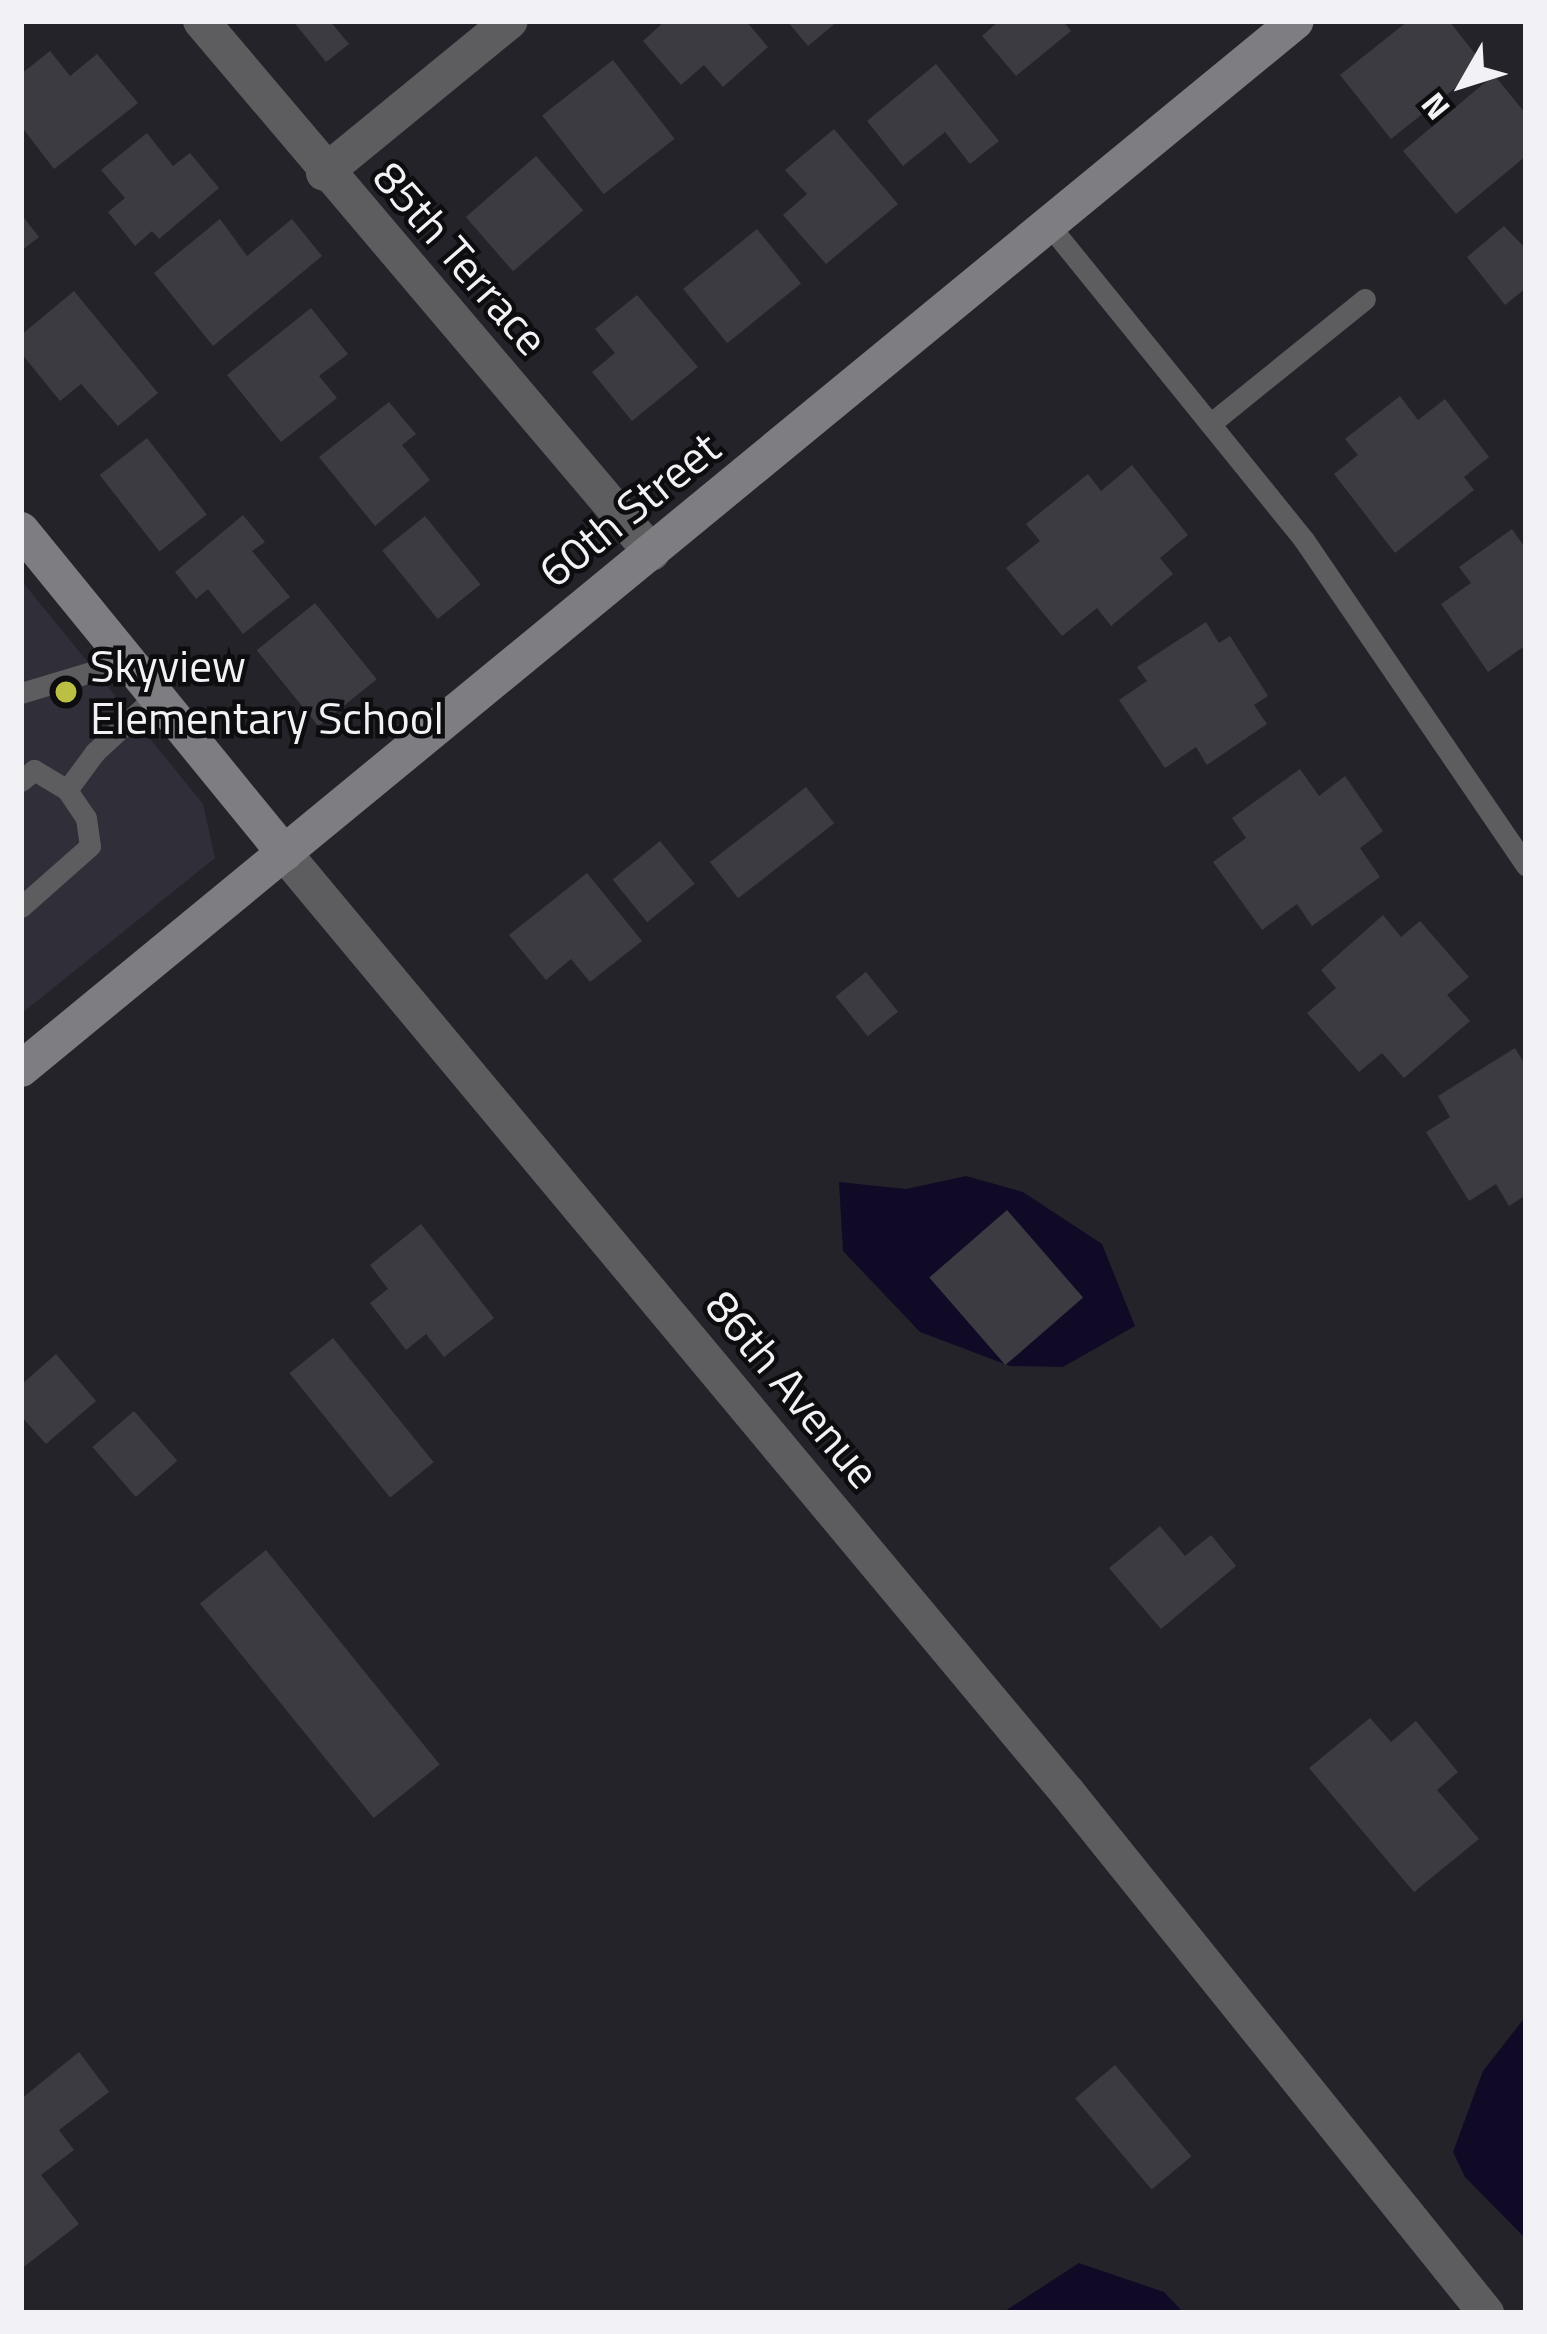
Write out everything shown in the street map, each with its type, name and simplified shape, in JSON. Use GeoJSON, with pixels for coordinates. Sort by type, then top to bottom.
{"type":"FeatureCollection","features":[{"type":"Feature","properties":{"kind":"street","name":"85th Terrace"},"geometry":{"type":"LineString","coordinates":[[201,21],[324,173],[652,553]]}},
{"type":"Feature","properties":{"kind":"street"},"geometry":{"type":"LineString","coordinates":[[324,173],[510,21]]}},
{"type":"Feature","properties":{"kind":"street","name":"60th Street"},"geometry":{"type":"LineString","coordinates":[[21,1069],[1296,21]]}},
{"type":"Feature","properties":{"kind":"street","name":"86th Avenue"},"geometry":{"type":"LineString","coordinates":[[21,530],[1066,1792],[1486,2313]]}},
{"type":"Feature","properties":{"kind":"lane"},"geometry":{"type":"LineString","coordinates":[[1049,225],[1304,540],[1526,866]]}},
{"type":"Feature","properties":{"kind":"lane"},"geometry":{"type":"LineString","coordinates":[[1210,424],[1365,299]]}},
{"type":"Feature","properties":{"kind":"lane"},"geometry":{"type":"LineString","coordinates":[[21,693],[128,661]]}},
{"type":"Feature","properties":{"kind":"lane"},"geometry":{"type":"LineString","coordinates":[[67,790],[94,752],[156,696]]}},
{"type":"Feature","properties":{"kind":"lane"},"geometry":{"type":"LineString","coordinates":[[21,781],[34,770],[67,790],[86,818],[90,846],[21,907]]}},
{"type":"Feature","properties":{"kind":"shaded area","name":"Skyview Elementary School"},"geometry":{"type":"Polygon","coordinates":[[[21,580],[203,804],[215,858],[21,1014],[21,580]]]}},
{"type":"Feature","properties":{"kind":"shaded area"},"geometry":{"type":"Polygon","coordinates":[[[966,1176],[1023,1192],[1102,1244],[1135,1326],[1063,1367],[1010,1366],[920,1332],[843,1251],[839,1182],[906,1189],[966,1176]]]}},
{"type":"Feature","properties":{"kind":"shaded area"},"geometry":{"type":"Polygon","coordinates":[[[1526,2016],[1526,2239],[1465,2177],[1453,2152],[1483,2071],[1526,2016]]]}},
{"type":"Feature","properties":{"kind":"shaded area"},"geometry":{"type":"Polygon","coordinates":[[[1079,2263],[1164,2292],[1184,2313],[1002,2313],[1079,2263]]]}},
{"type":"Feature","properties":{"kind":"building"},"geometry":{"type":"Polygon","coordinates":[[[293,21],[330,21],[349,44],[326,62],[293,21]]]}},
{"type":"Feature","properties":{"kind":"building"},"geometry":{"type":"Polygon","coordinates":[[[665,21],[746,21],[768,47],[723,87],[704,65],[681,85],[643,41],[665,21]]]}},
{"type":"Feature","properties":{"kind":"building"},"geometry":{"type":"Polygon","coordinates":[[[787,21],[838,21],[808,46],[787,21]]]}},
{"type":"Feature","properties":{"kind":"building"},"geometry":{"type":"Polygon","coordinates":[[[999,21],[1063,21],[1071,31],[1016,76],[982,36],[999,21]]]}},
{"type":"Feature","properties":{"kind":"building"},"geometry":{"type":"Polygon","coordinates":[[[1408,21],[1449,21],[1484,65],[1391,139],[1340,75],[1408,21]]]}},
{"type":"Feature","properties":{"kind":"building"},"geometry":{"type":"Polygon","coordinates":[[[50,51],[70,76],[97,54],[138,103],[54,169],[21,126],[21,74],[50,51]]]}},
{"type":"Feature","properties":{"kind":"building"},"geometry":{"type":"Polygon","coordinates":[[[613,60],[675,139],[604,194],[542,115],[613,60]]]}},
{"type":"Feature","properties":{"kind":"building"},"geometry":{"type":"Polygon","coordinates":[[[936,64],[999,141],[970,164],[945,132],[903,166],[867,121],[936,64]]]}},
{"type":"Feature","properties":{"kind":"building"},"geometry":{"type":"Polygon","coordinates":[[[1494,75],[1526,114],[1526,156],[1456,214],[1403,151],[1494,75]]]}},
{"type":"Feature","properties":{"kind":"building"},"geometry":{"type":"Polygon","coordinates":[[[834,129],[898,204],[826,264],[783,215],[807,194],[785,170],[834,129]]]}},
{"type":"Feature","properties":{"kind":"building"},"geometry":{"type":"Polygon","coordinates":[[[147,133],[173,166],[190,153],[219,188],[159,239],[152,231],[135,246],[108,212],[125,198],[101,170],[147,133]]]}},
{"type":"Feature","properties":{"kind":"building"},"geometry":{"type":"Polygon","coordinates":[[[536,156],[583,210],[513,271],[466,217],[536,156]]]}},
{"type":"Feature","properties":{"kind":"building"},"geometry":{"type":"Polygon","coordinates":[[[21,214],[39,237],[21,251],[21,214]]]}},
{"type":"Feature","properties":{"kind":"building"},"geometry":{"type":"Polygon","coordinates":[[[220,219],[247,256],[292,219],[322,256],[213,346],[154,273],[220,219]]]}},
{"type":"Feature","properties":{"kind":"building"},"geometry":{"type":"Polygon","coordinates":[[[1504,226],[1526,249],[1526,288],[1505,305],[1467,257],[1504,226]]]}},
{"type":"Feature","properties":{"kind":"building"},"geometry":{"type":"Polygon","coordinates":[[[757,229],[801,283],[727,343],[683,289],[757,229]]]}},
{"type":"Feature","properties":{"kind":"building"},"geometry":{"type":"Polygon","coordinates":[[[74,291],[158,393],[118,426],[81,384],[60,401],[21,353],[21,335],[74,291]]]}},
{"type":"Feature","properties":{"kind":"building"},"geometry":{"type":"Polygon","coordinates":[[[637,295],[698,367],[632,421],[592,372],[615,353],[595,329],[637,295]]]}},
{"type":"Feature","properties":{"kind":"building"},"geometry":{"type":"Polygon","coordinates":[[[311,308],[348,354],[319,376],[337,398],[281,442],[227,375],[311,308]]]}},
{"type":"Feature","properties":{"kind":"building"},"geometry":{"type":"Polygon","coordinates":[[[1400,396],[1418,420],[1445,399],[1489,457],[1464,477],[1474,490],[1395,553],[1334,474],[1358,455],[1345,439],[1400,396]]]}},
{"type":"Feature","properties":{"kind":"building"},"geometry":{"type":"Polygon","coordinates":[[[389,402],[416,434],[402,445],[430,480],[375,526],[319,457],[389,402]]]}},
{"type":"Feature","properties":{"kind":"building"},"geometry":{"type":"Polygon","coordinates":[[[147,438],[207,514],[159,551],[100,475],[147,438]]]}},
{"type":"Feature","properties":{"kind":"building"},"geometry":{"type":"Polygon","coordinates":[[[1132,465],[1188,535],[1160,558],[1173,574],[1111,626],[1097,608],[1062,636],[1006,568],[1040,541],[1026,524],[1088,474],[1101,491],[1132,465]]]}},
{"type":"Feature","properties":{"kind":"building"},"geometry":{"type":"Polygon","coordinates":[[[243,515],[265,542],[252,551],[290,597],[243,634],[208,589],[196,599],[175,572],[243,515]]]}},
{"type":"Feature","properties":{"kind":"building"},"geometry":{"type":"Polygon","coordinates":[[[425,516],[480,584],[438,619],[382,551],[425,516]]]}},
{"type":"Feature","properties":{"kind":"building"},"geometry":{"type":"Polygon","coordinates":[[[1512,529],[1526,549],[1526,645],[1488,672],[1441,604],[1471,583],[1459,567],[1512,529]]]}},
{"type":"Feature","properties":{"kind":"building"},"geometry":{"type":"Polygon","coordinates":[[[315,603],[377,679],[318,726],[257,650],[315,603]]]}},
{"type":"Feature","properties":{"kind":"building"},"geometry":{"type":"Polygon","coordinates":[[[1206,622],[1219,643],[1230,636],[1268,696],[1254,705],[1267,724],[1207,765],[1196,747],[1165,768],[1119,700],[1147,681],[1137,667],[1206,622]]]}},
{"type":"Feature","properties":{"kind":"building"},"geometry":{"type":"Polygon","coordinates":[[[1300,769],[1319,796],[1345,776],[1383,831],[1360,848],[1380,877],[1312,926],[1297,904],[1262,930],[1213,862],[1246,838],[1232,818],[1300,769]]]}},
{"type":"Feature","properties":{"kind":"building"},"geometry":{"type":"Polygon","coordinates":[[[806,787],[834,823],[738,898],[710,862],[806,787]]]}},
{"type":"Feature","properties":{"kind":"building"},"geometry":{"type":"Polygon","coordinates":[[[660,841],[695,884],[647,922],[613,879],[660,841]]]}},
{"type":"Feature","properties":{"kind":"building"},"geometry":{"type":"Polygon","coordinates":[[[587,873],[642,941],[590,982],[571,959],[546,980],[509,935],[587,873]]]}},
{"type":"Feature","properties":{"kind":"building"},"geometry":{"type":"Polygon","coordinates":[[[1383,915],[1401,937],[1420,921],[1469,977],[1447,995],[1470,1021],[1404,1078],[1382,1053],[1359,1072],[1307,1013],[1336,988],[1321,970],[1383,915]]]}},
{"type":"Feature","properties":{"kind":"building"},"geometry":{"type":"Polygon","coordinates":[[[866,972],[898,1012],[868,1036],[836,997],[866,972]]]}},
{"type":"Feature","properties":{"kind":"building"},"geometry":{"type":"Polygon","coordinates":[[[1515,1048],[1526,1066],[1526,1195],[1509,1206],[1496,1184],[1469,1201],[1426,1132],[1450,1117],[1438,1096],[1515,1048]]]}},
{"type":"Feature","properties":{"kind":"building"},"geometry":{"type":"Polygon","coordinates":[[[1007,1210],[1083,1298],[1005,1365],[929,1278],[1007,1210]]]}},
{"type":"Feature","properties":{"kind":"building"},"geometry":{"type":"Polygon","coordinates":[[[421,1224],[494,1318],[444,1357],[426,1334],[406,1350],[370,1303],[388,1289],[370,1265],[421,1224]]]}},
{"type":"Feature","properties":{"kind":"building"},"geometry":{"type":"Polygon","coordinates":[[[333,1338],[434,1462],[390,1498],[289,1373],[333,1338]]]}},
{"type":"Feature","properties":{"kind":"building"},"geometry":{"type":"Polygon","coordinates":[[[56,1354],[96,1401],[46,1444],[21,1416],[21,1385],[56,1354]]]}},
{"type":"Feature","properties":{"kind":"building"},"geometry":{"type":"Polygon","coordinates":[[[134,1411],[177,1461],[136,1497],[92,1447],[134,1411]]]}},
{"type":"Feature","properties":{"kind":"building"},"geometry":{"type":"Polygon","coordinates":[[[1160,1526],[1185,1556],[1211,1535],[1236,1566],[1161,1629],[1109,1568],[1160,1526]]]}},
{"type":"Feature","properties":{"kind":"building"},"geometry":{"type":"Polygon","coordinates":[[[266,1550],[440,1764],[374,1818],[200,1603],[266,1550]]]}},
{"type":"Feature","properties":{"kind":"building"},"geometry":{"type":"Polygon","coordinates":[[[1370,1718],[1391,1742],[1416,1721],[1458,1772],[1437,1790],[1479,1839],[1414,1892],[1309,1768],[1370,1718]]]}},
{"type":"Feature","properties":{"kind":"building"},"geometry":{"type":"Polygon","coordinates":[[[79,2052],[109,2092],[59,2130],[74,2150],[41,2175],[79,2224],[21,2269],[21,2099],[79,2052]]]}},
{"type":"Feature","properties":{"kind":"building"},"geometry":{"type":"Polygon","coordinates":[[[1115,2065],[1191,2156],[1152,2190],[1075,2098],[1115,2065]]]}},
{"type":"Feature","properties":{"kind":"place","name":"Skyview Elementary School"},"geometry":{"type":"Point","coordinates":[66,692]}}]}
